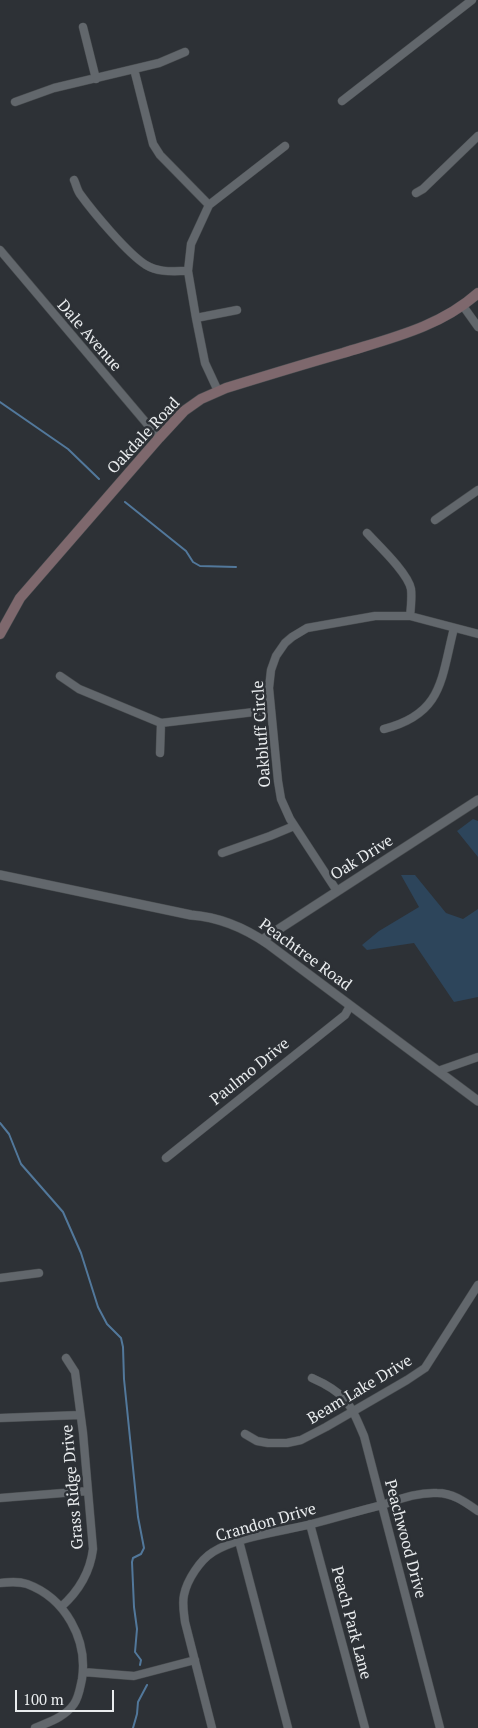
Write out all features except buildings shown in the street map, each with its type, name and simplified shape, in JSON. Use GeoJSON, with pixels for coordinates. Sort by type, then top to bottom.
{"type":"FeatureCollection","features":[{"type":"Feature","properties":{"kind":"main road","name":"Oakdale Road"},"geometry":{"type":"LineString","coordinates":[[0,634],[20,598],[184,411],[201,399],[218,391],[403,335],[436,321],[463,306],[478,293]]}},
{"type":"Feature","properties":{"kind":"street"},"geometry":{"type":"LineString","coordinates":[[342,101],[472,0]]}},
{"type":"Feature","properties":{"kind":"street"},"geometry":{"type":"LineString","coordinates":[[83,27],[96,79]]}},
{"type":"Feature","properties":{"kind":"street"},"geometry":{"type":"LineString","coordinates":[[16,102],[54,88],[159,63],[185,52]]}},
{"type":"Feature","properties":{"kind":"street"},"geometry":{"type":"LineString","coordinates":[[134,69],[153,144],[160,154],[209,205]]}},
{"type":"Feature","properties":{"kind":"street"},"geometry":{"type":"LineString","coordinates":[[416,193],[423,189],[478,136]]}},
{"type":"Feature","properties":{"kind":"street"},"geometry":{"type":"LineString","coordinates":[[218,391],[205,363],[196,318],[188,271],[191,244],[209,205],[285,146]]}},
{"type":"Feature","properties":{"kind":"street"},"geometry":{"type":"LineString","coordinates":[[74,180],[78,192],[105,224],[146,265],[162,271],[188,271]]}},
{"type":"Feature","properties":{"kind":"street","name":"Dale Avenue"},"geometry":{"type":"LineString","coordinates":[[0,250],[159,438]]}},
{"type":"Feature","properties":{"kind":"street"},"geometry":{"type":"LineString","coordinates":[[463,306],[478,327]]}},
{"type":"Feature","properties":{"kind":"street"},"geometry":{"type":"LineString","coordinates":[[196,318],[237,310]]}},
{"type":"Feature","properties":{"kind":"street"},"geometry":{"type":"LineString","coordinates":[[434,520],[478,490]]}},
{"type":"Feature","properties":{"kind":"street"},"geometry":{"type":"LineString","coordinates":[[367,533],[409,582],[411,594],[410,616]]}},
{"type":"Feature","properties":{"kind":"street","name":"Oakbluff Circle"},"geometry":{"type":"LineString","coordinates":[[337,891],[294,826],[279,790],[269,679],[273,662],[280,650],[292,637],[308,628],[316,625],[375,616],[410,616],[478,634]]}},
{"type":"Feature","properties":{"kind":"street"},"geometry":{"type":"LineString","coordinates":[[384,729],[414,718],[430,704],[439,685],[454,628]]}},
{"type":"Feature","properties":{"kind":"street"},"geometry":{"type":"LineString","coordinates":[[60,676],[79,689],[161,723],[271,710]]}},
{"type":"Feature","properties":{"kind":"street"},"geometry":{"type":"LineString","coordinates":[[160,753],[161,723]]}},
{"type":"Feature","properties":{"kind":"street","name":"Oak Drive"},"geometry":{"type":"LineString","coordinates":[[262,940],[478,800]]}},
{"type":"Feature","properties":{"kind":"street"},"geometry":{"type":"LineString","coordinates":[[222,853],[294,826]]}},
{"type":"Feature","properties":{"kind":"street","name":"Peachtree Road"},"geometry":{"type":"LineString","coordinates":[[0,876],[202,916],[232,925],[262,940],[478,1101]]}},
{"type":"Feature","properties":{"kind":"street","name":"Paulmo Drive"},"geometry":{"type":"LineString","coordinates":[[166,1158],[345,1014],[350,1006]]}},
{"type":"Feature","properties":{"kind":"street"},"geometry":{"type":"LineString","coordinates":[[438,1071],[478,1057]]}},
{"type":"Feature","properties":{"kind":"street"},"geometry":{"type":"LineString","coordinates":[[0,1278],[39,1273]]}},
{"type":"Feature","properties":{"kind":"street","name":"Beam Lake Drive"},"geometry":{"type":"LineString","coordinates":[[245,1434],[257,1441],[287,1444],[301,1440],[407,1380],[424,1368],[478,1285]]}},
{"type":"Feature","properties":{"kind":"street","name":"Grass Ridge Drive"},"geometry":{"type":"LineString","coordinates":[[61,1607],[79,1588],[85,1578],[92,1559],[93,1538],[75,1372],[66,1358]]}},
{"type":"Feature","properties":{"kind":"street","name":"Peachwood Drive"},"geometry":{"type":"LineString","coordinates":[[312,1378],[338,1391],[353,1411],[364,1436],[414,1622],[440,1728]]}},
{"type":"Feature","properties":{"kind":"street"},"geometry":{"type":"LineString","coordinates":[[0,1418],[80,1416]]}},
{"type":"Feature","properties":{"kind":"street"},"geometry":{"type":"LineString","coordinates":[[0,1498],[88,1491]]}},
{"type":"Feature","properties":{"kind":"street","name":"Crandon Drive"},"geometry":{"type":"LineString","coordinates":[[212,1728],[185,1622],[183,1606],[188,1582],[205,1558],[239,1541],[310,1524],[417,1494],[438,1492],[448,1494],[478,1511]]}},
{"type":"Feature","properties":{"kind":"street","name":"Peach Park Lane"},"geometry":{"type":"LineString","coordinates":[[310,1524],[365,1728]]}},
{"type":"Feature","properties":{"kind":"street"},"geometry":{"type":"LineString","coordinates":[[239,1541],[288,1728]]}},
{"type":"Feature","properties":{"kind":"street"},"geometry":{"type":"LineString","coordinates":[[0,1583],[14,1582],[26,1584],[47,1596],[61,1607],[78,1635],[83,1656],[83,1672],[80,1692],[75,1703],[60,1717],[35,1728]]}},
{"type":"Feature","properties":{"kind":"street"},"geometry":{"type":"LineString","coordinates":[[83,1672],[134,1676],[195,1660]]}},
{"type":"Feature","properties":{"kind":"shaded area"},"geometry":{"type":"Polygon","coordinates":[[[473,819],[478,821],[478,857],[457,831],[473,819]]]}},
{"type":"Feature","properties":{"kind":"shaded area"},"geometry":{"type":"Polygon","coordinates":[[[401,875],[415,875],[446,913],[463,919],[478,909],[478,997],[454,1002],[414,943],[367,950],[362,945],[379,931],[419,907],[401,875]]]}},
{"type":"Feature","properties":{"kind":"waterway"},"geometry":{"type":"LineString","coordinates":[[0,402],[68,449],[99,479]]}},
{"type":"Feature","properties":{"kind":"waterway"},"geometry":{"type":"LineString","coordinates":[[125,502],[186,551],[193,562],[200,566],[236,567]]}},
{"type":"Feature","properties":{"kind":"waterway"},"geometry":{"type":"LineString","coordinates":[[0,1123],[9,1134],[21,1164],[63,1212],[81,1253],[98,1307],[107,1324],[121,1338],[138,1517],[144,1548],[141,1554],[133,1558],[132,1562],[137,1629],[135,1652],[141,1660],[140,1665]]}},
{"type":"Feature","properties":{"kind":"waterway"},"geometry":{"type":"LineString","coordinates":[[133,1728],[138,1702],[147,1685]]}}]}
